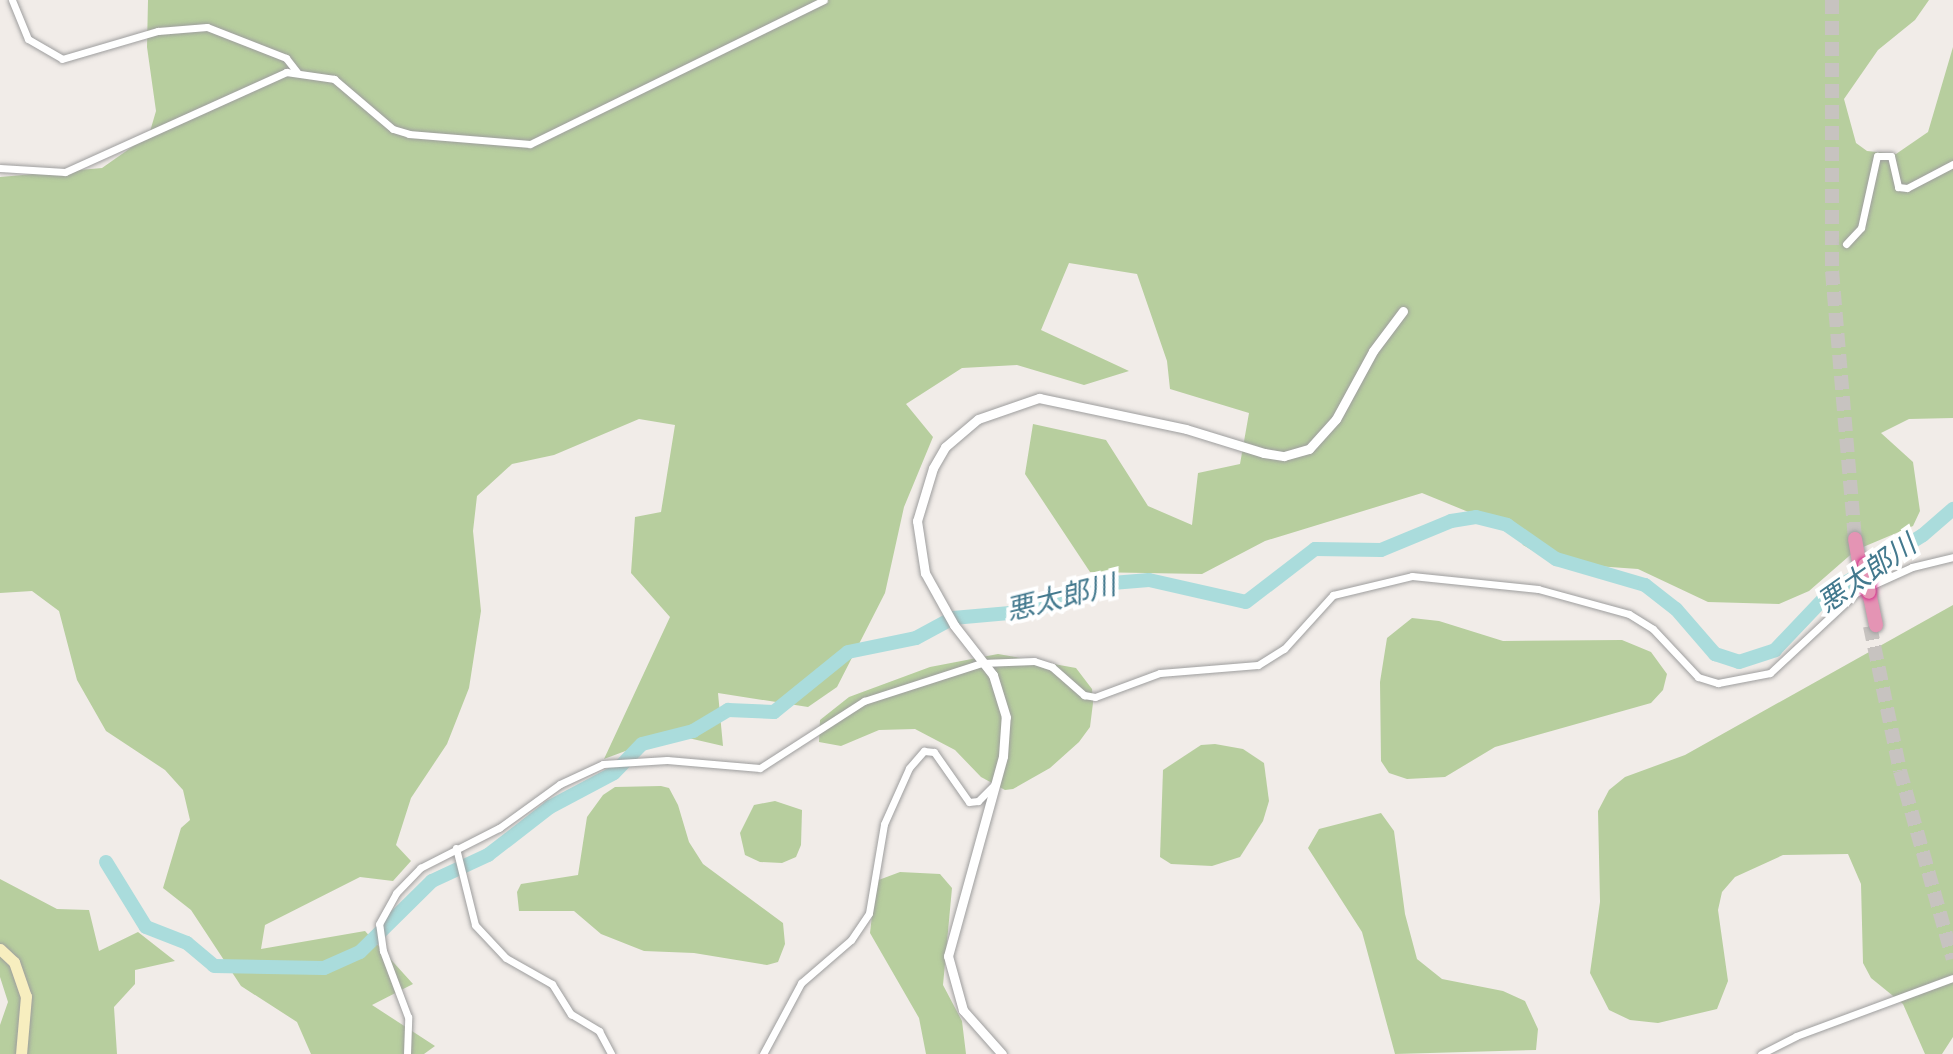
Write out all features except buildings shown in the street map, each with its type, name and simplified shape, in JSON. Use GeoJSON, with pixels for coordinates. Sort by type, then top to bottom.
{"type":"FeatureCollection","features":[{"type":"Feature","properties":{"kind":"highway"},"geometry":{"type":"LineString","coordinates":[[1858,538],[1873,626]]}},
{"type":"Feature","properties":{"kind":"main road"},"geometry":{"type":"LineString","coordinates":[[0,949],[14,962],[26,996],[21,1054]]}},
{"type":"Feature","properties":{"kind":"street"},"geometry":{"type":"LineString","coordinates":[[12,0],[28,39],[62,59],[158,31],[207,27],[286,58],[297,72]]}},
{"type":"Feature","properties":{"kind":"street"},"geometry":{"type":"LineString","coordinates":[[0,168],[65,172],[274,75],[297,72],[334,79],[393,129],[409,134],[530,144],[824,0]]}},
{"type":"Feature","properties":{"kind":"street"},"geometry":{"type":"LineString","coordinates":[[1846,244],[1861,228],[1877,156],[1891,156],[1898,187],[1907,188],[1953,164]]}},
{"type":"Feature","properties":{"kind":"street"},"geometry":{"type":"LineString","coordinates":[[1002,1054],[963,1010],[948,956],[1003,756],[1006,717],[1000,692],[937,599],[918,545],[920,503],[933,468],[963,430],[997,409],[1039,398],[1186,429],[1264,453],[1309,449],[1336,419],[1373,351],[1403,311]]}},
{"type":"Feature","properties":{"kind":"street"},"geometry":{"type":"LineString","coordinates":[[407,1054],[408,1017],[383,951],[379,924],[396,893],[420,868],[603,764],[667,760],[760,768],[864,701],[982,663],[1034,661],[1052,667],[1084,695],[1104,695],[1160,673],[1258,665],[1284,649],[1333,595],[1367,583],[1440,575],[1538,589],[1629,614],[1653,629],[1698,677],[1718,683],[1770,673],[1857,592],[1912,567],[1953,557]]}},
{"type":"Feature","properties":{"kind":"street"},"geometry":{"type":"LineString","coordinates":[[763,1054],[801,983],[851,940],[869,913],[886,815],[909,768],[924,751],[934,752],[969,802],[978,801],[994,785]]}},
{"type":"Feature","properties":{"kind":"street"},"geometry":{"type":"LineString","coordinates":[[456,848],[468,907],[483,934],[506,958],[552,984],[571,1014],[599,1031],[611,1054]]}},
{"type":"Feature","properties":{"kind":"street"},"geometry":{"type":"LineString","coordinates":[[1761,1054],[1796,1036],[1953,978]]}},
{"type":"Feature","properties":{"kind":"green space"},"geometry":{"type":"Polygon","coordinates":[[[148,0],[1929,0],[1915,20],[1878,50],[1844,99],[1856,143],[1867,151],[1896,154],[1928,132],[1953,47],[1953,418],[1909,419],[1881,433],[1913,462],[1920,511],[1913,526],[1856,550],[1809,591],[1779,604],[1708,602],[1638,569],[1554,563],[1523,545],[1515,531],[1422,493],[1265,541],[1202,574],[1090,572],[1025,474],[1033,424],[1106,440],[1148,506],[1192,525],[1198,473],[1240,464],[1249,413],[1170,389],[1167,361],[1137,274],[1069,263],[1041,330],[1129,371],[1084,385],[1017,365],[962,368],[906,404],[933,437],[904,507],[885,593],[837,687],[808,707],[718,693],[723,746],[671,734],[604,759],[670,617],[631,573],[635,517],[661,512],[675,425],[639,419],[554,455],[512,464],[477,496],[473,531],[481,611],[469,688],[447,744],[411,798],[396,845],[411,861],[393,881],[360,877],[265,925],[261,949],[365,931],[413,984],[372,1005],[435,1046],[424,1054],[311,1054],[297,1022],[241,986],[191,910],[163,888],[181,828],[190,820],[183,790],[165,770],[106,731],[77,680],[59,611],[32,591],[0,593],[0,177],[102,168],[149,135],[156,111],[147,47],[148,0]]]}},
{"type":"Feature","properties":{"kind":"green space"},"geometry":{"type":"Polygon","coordinates":[[[1953,605],[1953,1037],[1942,1054],[1925,1054],[1903,1004],[1871,978],[1863,963],[1861,884],[1848,854],[1783,855],[1735,877],[1722,892],[1718,910],[1728,981],[1717,1009],[1658,1023],[1630,1020],[1609,1010],[1590,973],[1600,902],[1598,811],[1609,790],[1625,777],[1685,755],[1953,605]]]}},
{"type":"Feature","properties":{"kind":"green space"},"geometry":{"type":"Polygon","coordinates":[[[1412,618],[1439,621],[1503,641],[1622,640],[1651,652],[1667,674],[1663,690],[1651,703],[1495,747],[1445,777],[1407,779],[1389,773],[1381,761],[1380,682],[1387,638],[1412,618]]]}},
{"type":"Feature","properties":{"kind":"green space"},"geometry":{"type":"Polygon","coordinates":[[[998,654],[1076,668],[1092,689],[1090,727],[1079,742],[1050,768],[1013,789],[1005,790],[981,777],[955,750],[915,729],[879,730],[841,746],[819,742],[820,720],[849,697],[930,667],[998,654]]]}},
{"type":"Feature","properties":{"kind":"green space"},"geometry":{"type":"Polygon","coordinates":[[[1201,745],[1243,749],[1264,763],[1269,801],[1263,821],[1240,857],[1212,866],[1171,864],[1160,857],[1163,770],[1201,745]]]}},
{"type":"Feature","properties":{"kind":"green space"},"geometry":{"type":"Polygon","coordinates":[[[615,787],[669,788],[678,805],[689,842],[703,864],[783,923],[785,944],[778,962],[767,965],[694,953],[644,951],[601,934],[574,911],[519,911],[517,892],[521,884],[578,875],[587,817],[603,795],[615,787]]]}},
{"type":"Feature","properties":{"kind":"green space"},"geometry":{"type":"Polygon","coordinates":[[[775,801],[802,810],[801,845],[796,857],[782,863],[760,862],[745,855],[740,833],[754,805],[775,801]]]}},
{"type":"Feature","properties":{"kind":"green space"},"geometry":{"type":"Polygon","coordinates":[[[1381,813],[1394,831],[1405,914],[1417,959],[1442,979],[1503,991],[1525,1001],[1538,1029],[1536,1050],[1395,1054],[1362,932],[1308,848],[1319,829],[1381,813]]]}},
{"type":"Feature","properties":{"kind":"green space"},"geometry":{"type":"Polygon","coordinates":[[[900,872],[940,874],[952,888],[943,985],[962,1021],[966,1054],[926,1054],[919,1018],[870,933],[876,881],[900,872]]]}},
{"type":"Feature","properties":{"kind":"green space"},"geometry":{"type":"Polygon","coordinates":[[[0,879],[57,909],[89,910],[99,951],[138,932],[175,961],[135,970],[135,984],[114,1007],[117,1054],[0,1054],[0,1025],[8,1002],[0,977],[0,879]]]}},
{"type":"Feature","properties":{"kind":"waterway","name":"悪太郎川"},"geometry":{"type":"LineString","coordinates":[[106,862],[146,927],[187,943],[214,966],[324,968],[360,952],[432,881],[488,855],[550,807],[614,773],[642,744],[693,731],[728,710],[774,712],[848,652],[916,638],[953,618],[1033,611],[1100,584],[1149,580],[1246,602],[1315,549],[1381,550],[1451,521],[1476,517],[1507,525],[1556,559],[1645,585],[1676,609],[1715,654],[1739,662],[1775,650],[1829,593],[1923,535],[1953,509]]}},
{"type":"Feature","properties":{"kind":"tunnel"},"geometry":{"type":"LineString","coordinates":[[1832,0],[1832,271],[1855,539]]}},
{"type":"Feature","properties":{"kind":"tunnel"},"geometry":{"type":"LineString","coordinates":[[1870,626],[1900,771],[1953,959]]}}]}
